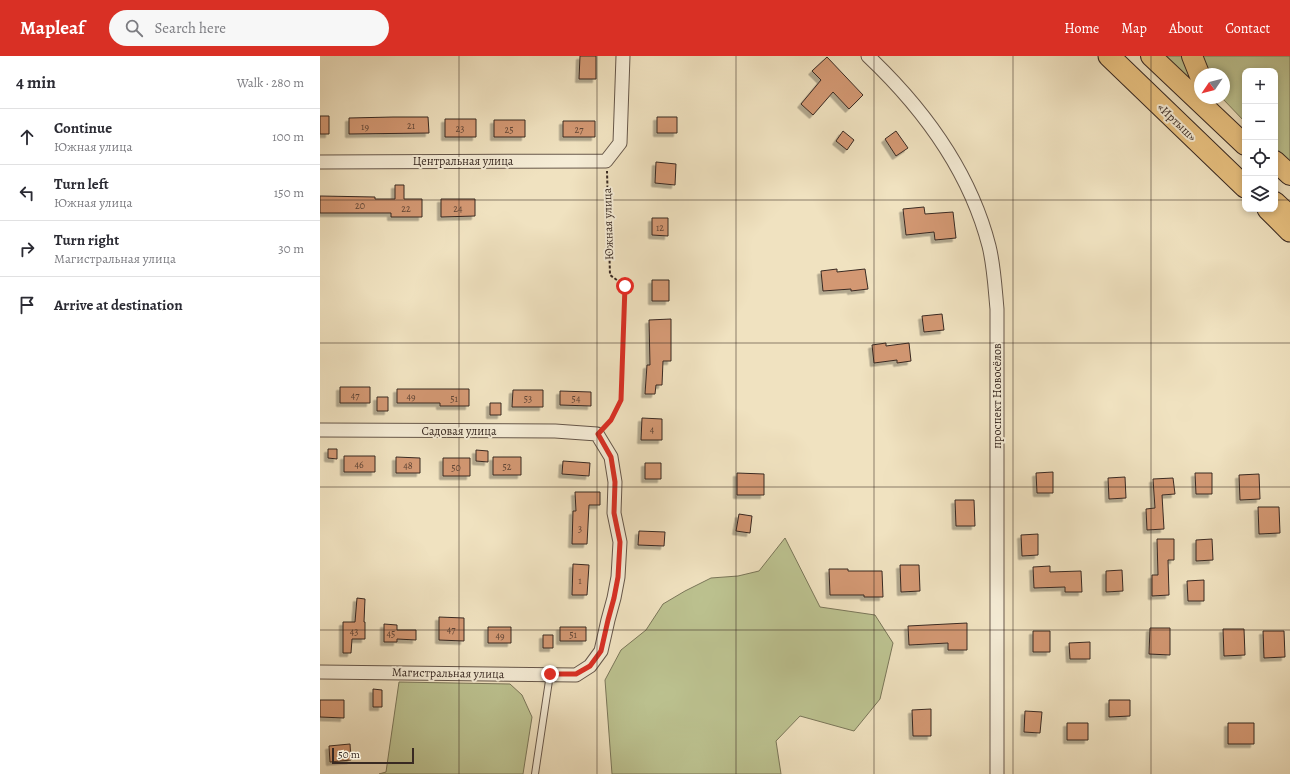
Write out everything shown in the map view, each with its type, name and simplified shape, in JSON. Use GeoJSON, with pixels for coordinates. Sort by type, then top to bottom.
{"type":"FeatureCollection","features":[{"type":"Feature","properties":{"kind":"highway","name":"«Иртыш»"},"geometry":{"type":"LineString","coordinates":[[1109,56],[1242,184]]}},
{"type":"Feature","properties":{"kind":"highway"},"geometry":{"type":"LineString","coordinates":[[1271,212],[1290,232]]}},
{"type":"Feature","properties":{"kind":"main road"},"geometry":{"type":"LineString","coordinates":[[1121,56],[1242,170]]}},
{"type":"Feature","properties":{"kind":"main road"},"geometry":{"type":"LineString","coordinates":[[1151,56],[1242,142]]}},
{"type":"Feature","properties":{"kind":"main road"},"geometry":{"type":"LineString","coordinates":[[1192,56],[1197,68]]}},
{"type":"Feature","properties":{"kind":"main road"},"geometry":{"type":"LineString","coordinates":[[1220,104],[1242,127]]}},
{"type":"Feature","properties":{"kind":"main road"},"geometry":{"type":"LineString","coordinates":[[1278,164],[1290,175]]}},
{"type":"Feature","properties":{"kind":"main road"},"geometry":{"type":"LineString","coordinates":[[1278,176],[1290,187]]}},
{"type":"Feature","properties":{"kind":"main road"},"geometry":{"type":"LineString","coordinates":[[1278,205],[1290,216]]}},
{"type":"Feature","properties":{"kind":"street"},"geometry":{"type":"LineString","coordinates":[[606,161],[620,143],[624,56]]}},
{"type":"Feature","properties":{"kind":"street","name":"проспект Новосёлов"},"geometry":{"type":"LineString","coordinates":[[868,56],[883,70],[911,102],[934,132],[954,162],[970,192],[981,219],[989,247],[994,276],[997,309],[997,774]]}},
{"type":"Feature","properties":{"kind":"street","name":"Центральная улица"},"geometry":{"type":"LineString","coordinates":[[320,162],[606,161]]}},
{"type":"Feature","properties":{"kind":"street","name":"Садовая улица"},"geometry":{"type":"LineString","coordinates":[[320,430],[555,431],[598,434]]}},
{"type":"Feature","properties":{"kind":"street","name":"Магистральная улица"},"geometry":{"type":"LineString","coordinates":[[320,672],[576,674],[590,666],[601,651],[614,598],[618,577],[620,542],[614,513],[615,482],[611,457],[598,434]]}},
{"type":"Feature","properties":{"kind":"lane"},"geometry":{"type":"LineString","coordinates":[[535,774],[550,674]]}},
{"type":"Feature","properties":{"kind":"path","name":"Южная улица"},"geometry":{"type":"LineString","coordinates":[[598,434],[611,420],[621,400],[625,286],[610,275],[606,161]]}},
{"type":"Feature","properties":{"kind":"green space"},"geometry":{"type":"Polygon","coordinates":[[[1165,56],[1183,56],[1194,85],[1165,56]]]}},
{"type":"Feature","properties":{"kind":"green space"},"geometry":{"type":"Polygon","coordinates":[[[1199,56],[1290,56],[1290,167],[1278,156],[1278,68],[1242,68],[1242,119],[1228,104],[1230,104],[1230,68],[1204,68],[1199,56]]]}},
{"type":"Feature","properties":{"kind":"green space"},"geometry":{"type":"Polygon","coordinates":[[[785,538],[820,607],[875,615],[893,643],[880,699],[854,731],[800,716],[776,741],[781,774],[612,774],[605,680],[621,650],[646,630],[663,604],[711,578],[738,576],[759,571],[785,538]]]}},
{"type":"Feature","properties":{"kind":"green space"},"geometry":{"type":"Polygon","coordinates":[[[399,682],[510,684],[522,695],[532,717],[523,774],[379,774],[386,772],[399,682]]]}},
{"type":"Feature","properties":{"kind":"building"},"geometry":{"type":"Polygon","coordinates":[[[580,56],[596,56],[596,79],[579,79],[580,56]]]}},
{"type":"Feature","properties":{"kind":"building"},"geometry":{"type":"Polygon","coordinates":[[[827,57],[863,95],[849,109],[833,92],[813,115],[801,104],[821,80],[812,71],[827,57]]]}},
{"type":"Feature","properties":{"kind":"building"},"geometry":{"type":"Polygon","coordinates":[[[320,116],[329,116],[329,134],[320,134],[320,116]]]}},
{"type":"Feature","properties":{"kind":"building"},"geometry":{"type":"Polygon","coordinates":[[[428,117],[429,133],[349,134],[349,118],[428,117]]]}},
{"type":"Feature","properties":{"kind":"building"},"geometry":{"type":"Polygon","coordinates":[[[657,117],[677,117],[677,133],[657,133],[657,117]]]}},
{"type":"Feature","properties":{"kind":"building"},"geometry":{"type":"Polygon","coordinates":[[[445,119],[476,119],[476,137],[445,137],[445,119]]]}},
{"type":"Feature","properties":{"kind":"building"},"geometry":{"type":"Polygon","coordinates":[[[494,120],[525,120],[525,137],[494,137],[494,120]]]}},
{"type":"Feature","properties":{"kind":"building"},"geometry":{"type":"Polygon","coordinates":[[[563,121],[595,121],[595,137],[563,137],[563,121]]]}},
{"type":"Feature","properties":{"kind":"building"},"geometry":{"type":"Polygon","coordinates":[[[843,131],[854,140],[847,150],[836,141],[843,131]]]}},
{"type":"Feature","properties":{"kind":"building"},"geometry":{"type":"Polygon","coordinates":[[[896,131],[908,148],[896,156],[885,139],[896,131]]]}},
{"type":"Feature","properties":{"kind":"building"},"geometry":{"type":"Polygon","coordinates":[[[656,162],[676,164],[675,185],[655,183],[656,162]]]}},
{"type":"Feature","properties":{"kind":"building"},"geometry":{"type":"Polygon","coordinates":[[[395,185],[404,185],[404,199],[422,199],[422,217],[391,217],[391,213],[320,213],[320,196],[395,199],[395,185]]]}},
{"type":"Feature","properties":{"kind":"building"},"geometry":{"type":"Polygon","coordinates":[[[441,199],[475,199],[475,216],[441,217],[441,199]]]}},
{"type":"Feature","properties":{"kind":"building"},"geometry":{"type":"Polygon","coordinates":[[[924,207],[925,214],[953,212],[956,238],[935,240],[934,232],[906,235],[903,209],[924,207]]]}},
{"type":"Feature","properties":{"kind":"building"},"geometry":{"type":"Polygon","coordinates":[[[652,218],[668,218],[668,236],[652,235],[652,218]]]}},
{"type":"Feature","properties":{"kind":"building"},"geometry":{"type":"Polygon","coordinates":[[[837,269],[837,272],[865,269],[868,289],[851,291],[851,289],[823,291],[821,271],[837,269]]]}},
{"type":"Feature","properties":{"kind":"building"},"geometry":{"type":"Polygon","coordinates":[[[652,280],[669,280],[669,301],[652,301],[652,280]]]}},
{"type":"Feature","properties":{"kind":"building"},"geometry":{"type":"Polygon","coordinates":[[[942,314],[944,330],[924,332],[922,316],[942,314]]]}},
{"type":"Feature","properties":{"kind":"building"},"geometry":{"type":"Polygon","coordinates":[[[671,319],[671,361],[663,361],[662,385],[656,385],[655,394],[645,394],[647,365],[650,365],[649,320],[671,319]]]}},
{"type":"Feature","properties":{"kind":"building"},"geometry":{"type":"Polygon","coordinates":[[[886,343],[886,346],[909,343],[911,361],[897,363],[897,360],[874,363],[872,345],[886,343]]]}},
{"type":"Feature","properties":{"kind":"building"},"geometry":{"type":"Polygon","coordinates":[[[340,387],[370,387],[370,403],[340,403],[340,387]]]}},
{"type":"Feature","properties":{"kind":"building"},"geometry":{"type":"Polygon","coordinates":[[[397,389],[469,389],[469,406],[440,406],[440,403],[397,403],[397,389]]]}},
{"type":"Feature","properties":{"kind":"building"},"geometry":{"type":"Polygon","coordinates":[[[513,390],[543,390],[543,407],[512,407],[513,390]]]}},
{"type":"Feature","properties":{"kind":"building"},"geometry":{"type":"Polygon","coordinates":[[[560,391],[591,392],[591,406],[560,405],[560,391]]]}},
{"type":"Feature","properties":{"kind":"building"},"geometry":{"type":"Polygon","coordinates":[[[377,397],[388,397],[388,411],[377,411],[377,397]]]}},
{"type":"Feature","properties":{"kind":"building"},"geometry":{"type":"Polygon","coordinates":[[[490,403],[501,403],[501,415],[490,415],[490,403]]]}},
{"type":"Feature","properties":{"kind":"building"},"geometry":{"type":"Polygon","coordinates":[[[642,418],[662,419],[662,440],[641,440],[642,418]]]}},
{"type":"Feature","properties":{"kind":"building"},"geometry":{"type":"Polygon","coordinates":[[[328,449],[337,449],[337,459],[328,458],[328,449]]]}},
{"type":"Feature","properties":{"kind":"building"},"geometry":{"type":"Polygon","coordinates":[[[476,450],[488,451],[488,462],[476,461],[476,450]]]}},
{"type":"Feature","properties":{"kind":"building"},"geometry":{"type":"Polygon","coordinates":[[[344,456],[375,456],[375,472],[344,472],[344,456]]]}},
{"type":"Feature","properties":{"kind":"building"},"geometry":{"type":"Polygon","coordinates":[[[396,457],[420,458],[420,473],[396,473],[396,457]]]}},
{"type":"Feature","properties":{"kind":"building"},"geometry":{"type":"Polygon","coordinates":[[[493,457],[521,457],[521,475],[493,475],[493,457]]]}},
{"type":"Feature","properties":{"kind":"building"},"geometry":{"type":"Polygon","coordinates":[[[443,458],[470,458],[470,476],[443,476],[443,458]]]}},
{"type":"Feature","properties":{"kind":"building"},"geometry":{"type":"Polygon","coordinates":[[[563,461],[590,463],[589,476],[562,474],[563,461]]]}},
{"type":"Feature","properties":{"kind":"building"},"geometry":{"type":"Polygon","coordinates":[[[645,463],[661,463],[661,479],[645,479],[645,463]]]}},
{"type":"Feature","properties":{"kind":"building"},"geometry":{"type":"Polygon","coordinates":[[[1053,472],[1053,493],[1037,493],[1036,473],[1053,472]]]}},
{"type":"Feature","properties":{"kind":"building"},"geometry":{"type":"Polygon","coordinates":[[[737,473],[764,474],[764,495],[737,495],[737,473]]]}},
{"type":"Feature","properties":{"kind":"building"},"geometry":{"type":"Polygon","coordinates":[[[1195,473],[1212,473],[1212,494],[1196,494],[1195,473]]]}},
{"type":"Feature","properties":{"kind":"building"},"geometry":{"type":"Polygon","coordinates":[[[1259,474],[1260,499],[1240,500],[1239,475],[1259,474]]]}},
{"type":"Feature","properties":{"kind":"building"},"geometry":{"type":"Polygon","coordinates":[[[1125,477],[1126,498],[1109,499],[1108,478],[1125,477]]]}},
{"type":"Feature","properties":{"kind":"building"},"geometry":{"type":"Polygon","coordinates":[[[1173,478],[1175,494],[1162,495],[1164,529],[1147,530],[1146,509],[1155,508],[1153,479],[1173,478]]]}},
{"type":"Feature","properties":{"kind":"building"},"geometry":{"type":"Polygon","coordinates":[[[575,492],[600,492],[600,505],[589,505],[587,544],[572,544],[573,511],[576,511],[575,492]]]}},
{"type":"Feature","properties":{"kind":"building"},"geometry":{"type":"Polygon","coordinates":[[[955,500],[974,500],[975,526],[956,526],[955,500]]]}},
{"type":"Feature","properties":{"kind":"building"},"geometry":{"type":"Polygon","coordinates":[[[1258,507],[1279,507],[1280,533],[1259,534],[1258,507]]]}},
{"type":"Feature","properties":{"kind":"building"},"geometry":{"type":"Polygon","coordinates":[[[739,514],[752,516],[750,533],[736,531],[739,514]]]}},
{"type":"Feature","properties":{"kind":"building"},"geometry":{"type":"Polygon","coordinates":[[[639,531],[665,532],[664,546],[638,545],[639,531]]]}},
{"type":"Feature","properties":{"kind":"building"},"geometry":{"type":"Polygon","coordinates":[[[1038,534],[1038,555],[1022,556],[1021,535],[1038,534]]]}},
{"type":"Feature","properties":{"kind":"building"},"geometry":{"type":"Polygon","coordinates":[[[1157,539],[1174,539],[1174,560],[1168,560],[1169,595],[1152,596],[1152,575],[1158,575],[1157,539]]]}},
{"type":"Feature","properties":{"kind":"building"},"geometry":{"type":"Polygon","coordinates":[[[1212,539],[1213,560],[1196,561],[1196,540],[1212,539]]]}},
{"type":"Feature","properties":{"kind":"building"},"geometry":{"type":"Polygon","coordinates":[[[573,564],[589,565],[587,595],[572,595],[573,564]]]}},
{"type":"Feature","properties":{"kind":"building"},"geometry":{"type":"Polygon","coordinates":[[[900,565],[919,565],[920,591],[901,592],[900,565]]]}},
{"type":"Feature","properties":{"kind":"building"},"geometry":{"type":"Polygon","coordinates":[[[1050,566],[1050,572],[1081,571],[1082,592],[1065,592],[1065,587],[1034,588],[1033,567],[1050,566]]]}},
{"type":"Feature","properties":{"kind":"building"},"geometry":{"type":"Polygon","coordinates":[[[829,569],[848,569],[848,571],[882,571],[883,597],[864,597],[864,595],[830,595],[829,569]]]}},
{"type":"Feature","properties":{"kind":"building"},"geometry":{"type":"Polygon","coordinates":[[[1122,570],[1123,591],[1106,592],[1106,571],[1122,570]]]}},
{"type":"Feature","properties":{"kind":"building"},"geometry":{"type":"Polygon","coordinates":[[[1204,580],[1204,601],[1188,601],[1187,581],[1204,580]]]}},
{"type":"Feature","properties":{"kind":"building"},"geometry":{"type":"Polygon","coordinates":[[[357,598],[365,599],[365,639],[352,639],[351,653],[343,653],[343,622],[355,622],[357,598]]]}},
{"type":"Feature","properties":{"kind":"building"},"geometry":{"type":"Polygon","coordinates":[[[439,617],[464,618],[464,641],[439,640],[439,617]]]}},
{"type":"Feature","properties":{"kind":"building"},"geometry":{"type":"Polygon","coordinates":[[[967,623],[967,650],[948,650],[948,643],[909,645],[908,626],[967,623]]]}},
{"type":"Feature","properties":{"kind":"building"},"geometry":{"type":"Polygon","coordinates":[[[384,624],[397,625],[397,630],[416,630],[416,640],[397,639],[397,642],[384,642],[384,624]]]}},
{"type":"Feature","properties":{"kind":"building"},"geometry":{"type":"Polygon","coordinates":[[[488,627],[511,627],[511,643],[488,643],[488,627]]]}},
{"type":"Feature","properties":{"kind":"building"},"geometry":{"type":"Polygon","coordinates":[[[560,627],[586,627],[586,641],[560,641],[560,627]]]}},
{"type":"Feature","properties":{"kind":"building"},"geometry":{"type":"Polygon","coordinates":[[[1150,628],[1170,628],[1170,655],[1149,654],[1150,628]]]}},
{"type":"Feature","properties":{"kind":"building"},"geometry":{"type":"Polygon","coordinates":[[[1223,629],[1244,629],[1245,655],[1224,656],[1223,629]]]}},
{"type":"Feature","properties":{"kind":"building"},"geometry":{"type":"Polygon","coordinates":[[[1033,631],[1050,631],[1050,652],[1033,652],[1033,631]]]}},
{"type":"Feature","properties":{"kind":"building"},"geometry":{"type":"Polygon","coordinates":[[[1263,631],[1284,631],[1285,657],[1264,658],[1263,631]]]}},
{"type":"Feature","properties":{"kind":"building"},"geometry":{"type":"Polygon","coordinates":[[[543,635],[553,635],[553,648],[543,648],[543,635]]]}},
{"type":"Feature","properties":{"kind":"building"},"geometry":{"type":"Polygon","coordinates":[[[1090,642],[1090,659],[1070,659],[1069,643],[1090,642]]]}},
{"type":"Feature","properties":{"kind":"building"},"geometry":{"type":"Polygon","coordinates":[[[373,689],[382,690],[382,707],[373,707],[373,689]]]}},
{"type":"Feature","properties":{"kind":"building"},"geometry":{"type":"Polygon","coordinates":[[[320,700],[344,700],[344,718],[320,717],[320,700]]]}},
{"type":"Feature","properties":{"kind":"building"},"geometry":{"type":"Polygon","coordinates":[[[1109,700],[1130,700],[1130,716],[1109,717],[1109,700]]]}},
{"type":"Feature","properties":{"kind":"building"},"geometry":{"type":"Polygon","coordinates":[[[931,709],[931,736],[913,736],[912,710],[931,709]]]}},
{"type":"Feature","properties":{"kind":"building"},"geometry":{"type":"Polygon","coordinates":[[[1025,711],[1042,712],[1040,733],[1024,732],[1025,711]]]}},
{"type":"Feature","properties":{"kind":"building"},"geometry":{"type":"Polygon","coordinates":[[[1067,723],[1088,723],[1088,740],[1067,740],[1067,723]]]}},
{"type":"Feature","properties":{"kind":"building"},"geometry":{"type":"Polygon","coordinates":[[[1228,723],[1254,723],[1254,744],[1228,744],[1228,723]]]}},
{"type":"Feature","properties":{"kind":"building"},"geometry":{"type":"Polygon","coordinates":[[[350,744],[351,760],[330,762],[329,746],[350,744]]]}},
{"type":"Feature","properties":{"kind":"route"},"geometry":{"type":"LineString","coordinates":[[550,674],[576,674],[590,666],[601,651],[614,598],[618,577],[620,542],[614,513],[615,482],[611,457],[598,434],[611,420],[621,400],[625,286]]}}]}
